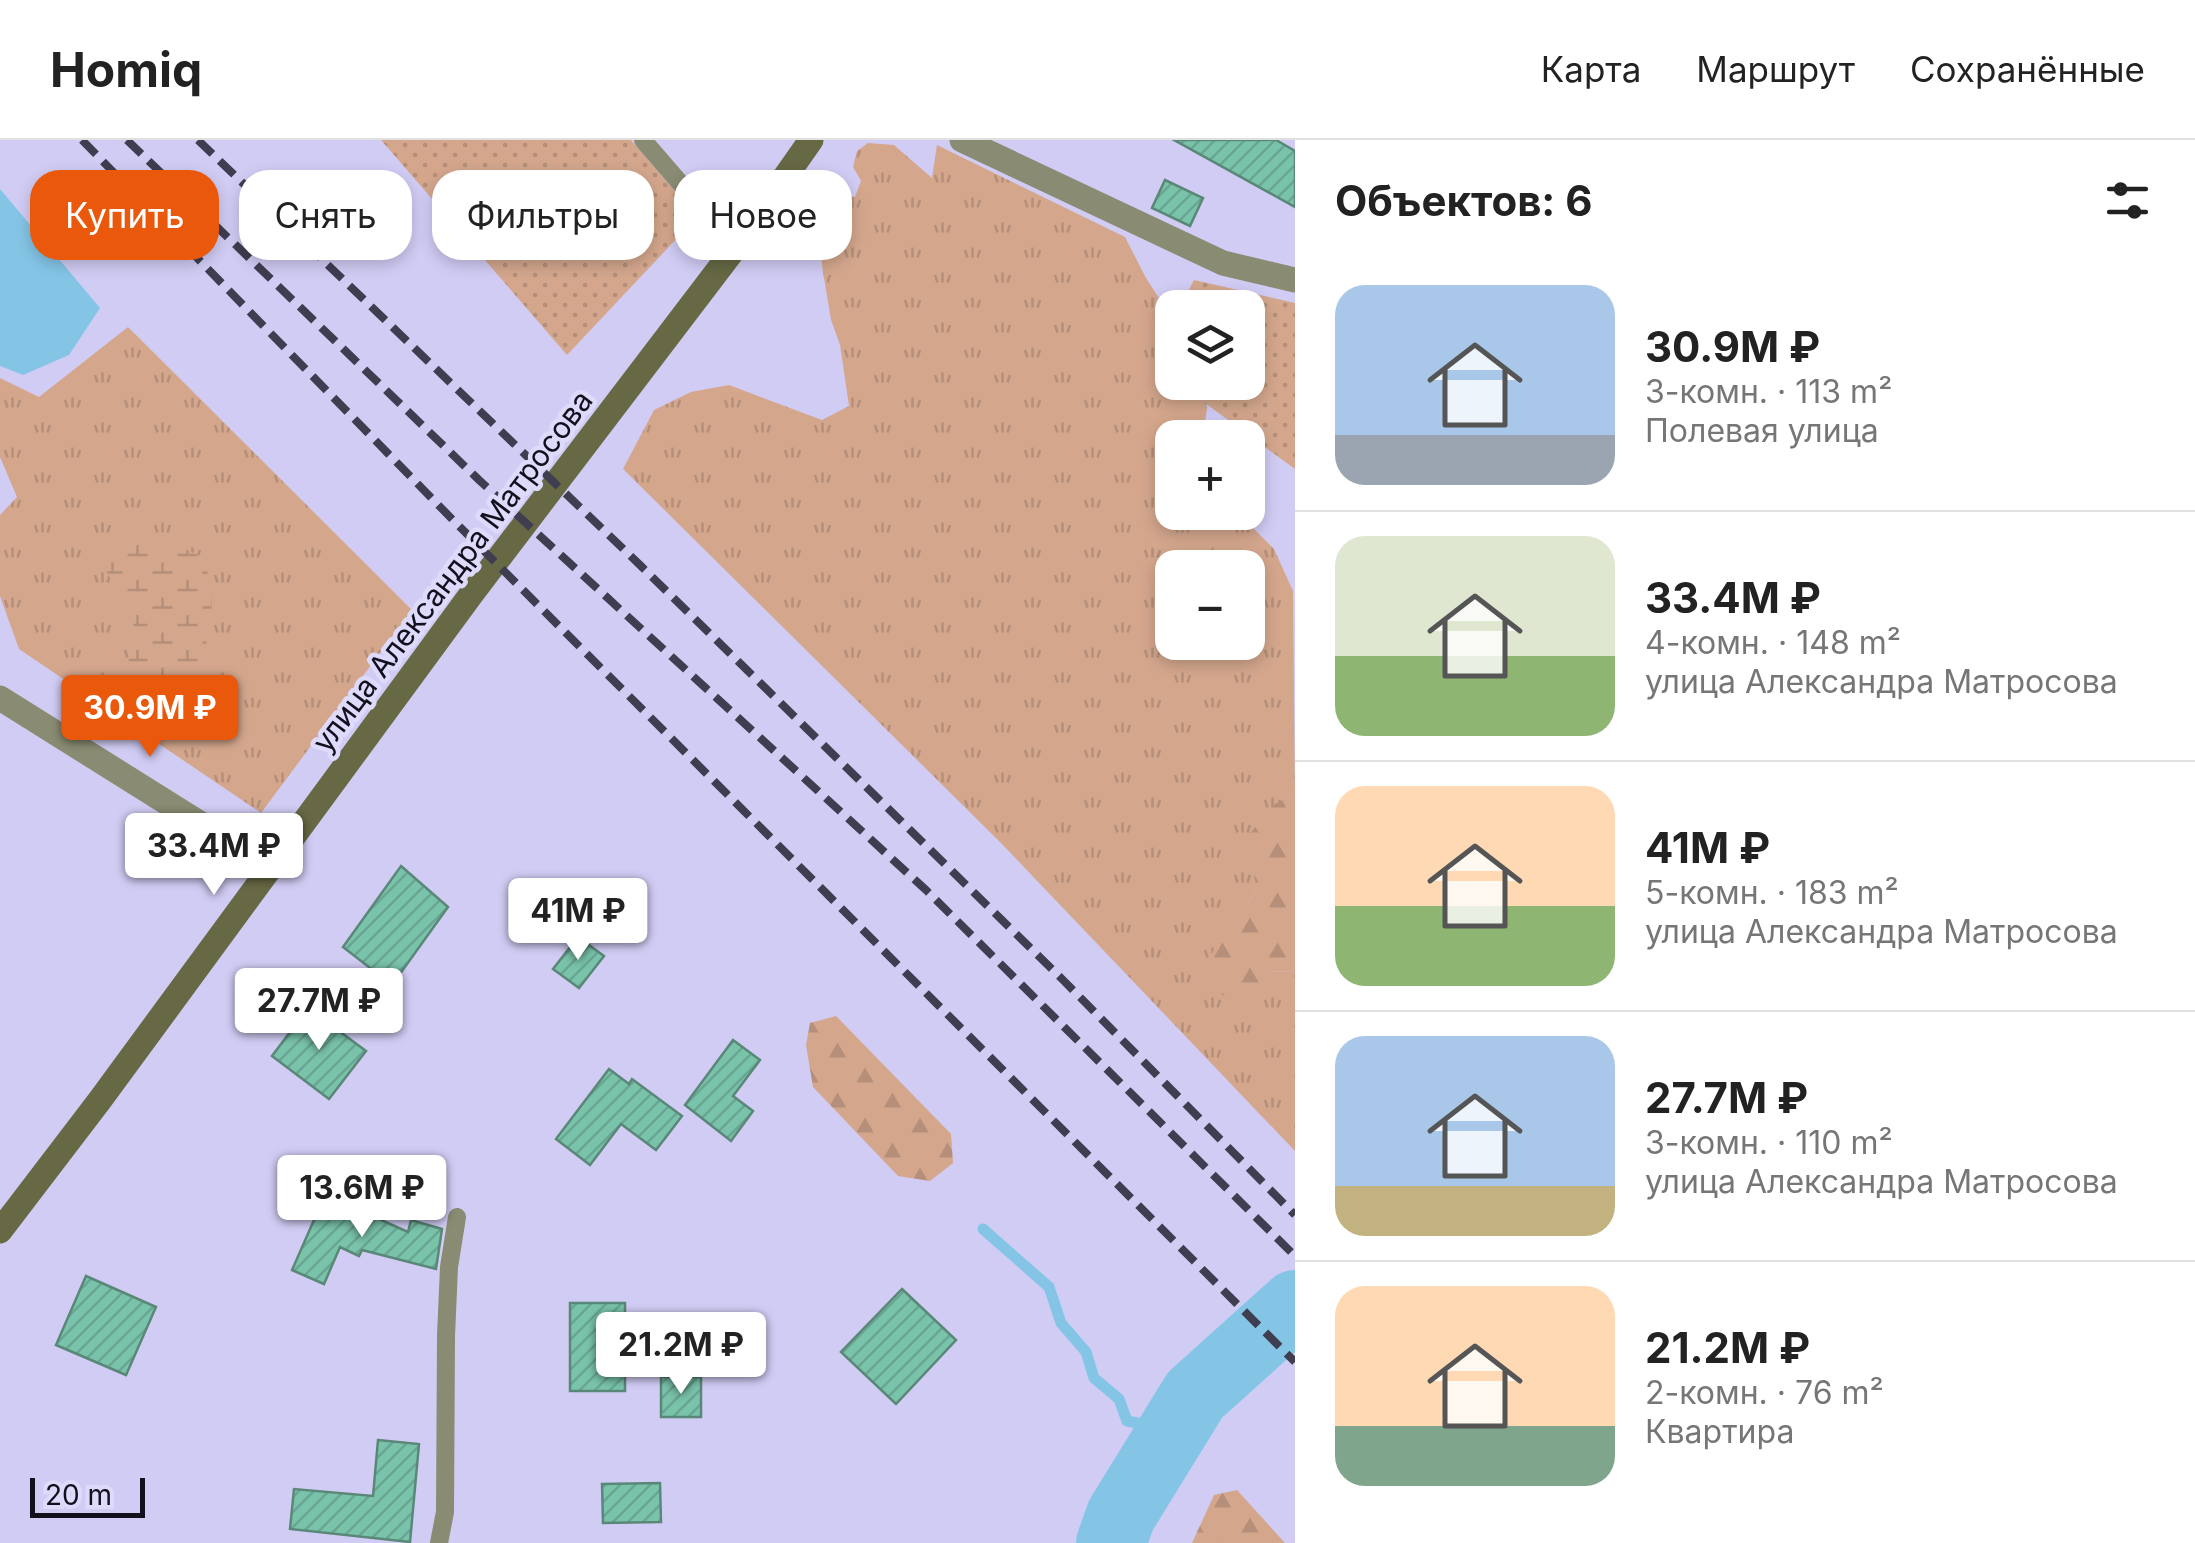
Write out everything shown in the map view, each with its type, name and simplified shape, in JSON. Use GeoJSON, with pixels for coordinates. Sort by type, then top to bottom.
{"type":"FeatureCollection","features":[{"type":"Feature","properties":{"kind":"main road","name":"улица Александра Матросова"},"geometry":{"type":"LineString","coordinates":[[790,170],[811,140]]}},
{"type":"Feature","properties":{"kind":"main road","name":"улица Александра Матросова"},"geometry":{"type":"LineString","coordinates":[[0,1231],[470,596],[726,260]]}},
{"type":"Feature","properties":{"kind":"street"},"geometry":{"type":"LineString","coordinates":[[962,140],[1224,263],[1295,280]]}},
{"type":"Feature","properties":{"kind":"street"},"geometry":{"type":"LineString","coordinates":[[0,698],[271,868]]}},
{"type":"Feature","properties":{"kind":"lane"},"geometry":{"type":"LineString","coordinates":[[642,140],[674,177]]}},
{"type":"Feature","properties":{"kind":"lane"},"geometry":{"type":"LineString","coordinates":[[439,1543],[445,1512],[449,1268],[457,1217]]}},
{"type":"Feature","properties":{"kind":"green space"},"geometry":{"type":"Polygon","coordinates":[[[381,140],[631,140],[674,190],[674,241],[567,355],[485,260],[654,260],[654,170],[432,170],[432,199],[412,176],[412,170],[407,170],[381,140]]]}},
{"type":"Feature","properties":{"kind":"green space"},"geometry":{"type":"Polygon","coordinates":[[[868,143],[894,145],[932,178],[937,145],[1125,237],[1155,292],[1155,400],[1204,400],[1207,408],[1205,420],[1155,420],[1155,530],[1255,530],[1274,549],[1293,591],[1295,794],[1275,805],[1257,891],[1209,958],[1268,971],[1295,972],[1295,1151],[1000,842],[623,469],[654,410],[691,392],[729,385],[822,420],[849,406],[822,260],[852,260],[852,196],[861,181],[853,167],[857,151],[868,143]]]}},
{"type":"Feature","properties":{"kind":"green space"},"geometry":{"type":"Polygon","coordinates":[[[1194,280],[1238,290],[1189,290],[1194,280]]]}},
{"type":"Feature","properties":{"kind":"green space"},"geometry":{"type":"Polygon","coordinates":[[[1265,296],[1295,303],[1295,469],[1265,447],[1265,420],[1228,420],[1204,400],[1265,400],[1265,296]]]}},
{"type":"Feature","properties":{"kind":"green space"},"geometry":{"type":"Polygon","coordinates":[[[128,327],[412,610],[261,813],[19,649],[0,596],[0,515],[17,497],[0,457],[0,378],[39,397],[128,327]]]}},
{"type":"Feature","properties":{"kind":"green space"},"geometry":{"type":"Polygon","coordinates":[[[164,539],[204,558],[211,591],[211,620],[192,678],[149,681],[127,671],[134,626],[106,570],[122,547],[164,539]]]}},
{"type":"Feature","properties":{"kind":"green space"},"geometry":{"type":"Polygon","coordinates":[[[1295,794],[1295,972],[1268,971],[1242,1003],[1215,992],[1209,957],[1257,891],[1247,837],[1275,804],[1295,794]]]}},
{"type":"Feature","properties":{"kind":"green space"},"geometry":{"type":"Polygon","coordinates":[[[836,1016],[951,1134],[953,1163],[930,1181],[898,1176],[813,1087],[806,1045],[810,1023],[836,1016]]]}},
{"type":"Feature","properties":{"kind":"green space"},"geometry":{"type":"Polygon","coordinates":[[[1237,1490],[1285,1543],[1192,1543],[1214,1495],[1237,1490]]]}},
{"type":"Feature","properties":{"kind":"water"},"geometry":{"type":"Polygon","coordinates":[[[0,189],[30,225],[30,260],[60,260],[100,308],[69,355],[23,375],[0,366],[0,189]]]}},
{"type":"Feature","properties":{"kind":"building"},"geometry":{"type":"Polygon","coordinates":[[[1174,140],[1276,140],[1295,151],[1295,207],[1174,140]]]}},
{"type":"Feature","properties":{"kind":"building"},"geometry":{"type":"Polygon","coordinates":[[[1165,180],[1203,198],[1190,226],[1152,208],[1165,180]]]}},
{"type":"Feature","properties":{"kind":"building"},"geometry":{"type":"Polygon","coordinates":[[[401,866],[448,907],[392,985],[343,947],[401,866]]]}},
{"type":"Feature","properties":{"kind":"building"},"geometry":{"type":"Polygon","coordinates":[[[578,937],[604,956],[579,988],[553,969],[578,937]]]}},
{"type":"Feature","properties":{"kind":"building"},"geometry":{"type":"Polygon","coordinates":[[[308,1008],[366,1051],[329,1099],[272,1056],[308,1008]]]}},
{"type":"Feature","properties":{"kind":"building"},"geometry":{"type":"Polygon","coordinates":[[[733,1040],[760,1060],[733,1096],[753,1111],[731,1141],[685,1105],[733,1040]]]}},
{"type":"Feature","properties":{"kind":"building"},"geometry":{"type":"Polygon","coordinates":[[[609,1069],[629,1084],[632,1079],[682,1116],[656,1150],[621,1124],[590,1165],[556,1139],[609,1069]]]}},
{"type":"Feature","properties":{"kind":"building"},"geometry":{"type":"Polygon","coordinates":[[[325,1195],[408,1232],[411,1220],[442,1229],[436,1269],[362,1250],[359,1256],[340,1247],[324,1284],[292,1270],[325,1195]]]}},
{"type":"Feature","properties":{"kind":"building"},"geometry":{"type":"Polygon","coordinates":[[[86,1276],[156,1307],[126,1375],[56,1345],[86,1276]]]}},
{"type":"Feature","properties":{"kind":"building"},"geometry":{"type":"Polygon","coordinates":[[[902,1289],[956,1340],[896,1404],[841,1352],[902,1289]]]}},
{"type":"Feature","properties":{"kind":"building"},"geometry":{"type":"Polygon","coordinates":[[[570,1303],[625,1303],[625,1391],[570,1391],[570,1303]]]}},
{"type":"Feature","properties":{"kind":"building"},"geometry":{"type":"Polygon","coordinates":[[[661,1377],[701,1377],[701,1417],[661,1417],[661,1377]]]}},
{"type":"Feature","properties":{"kind":"building"},"geometry":{"type":"Polygon","coordinates":[[[378,1440],[419,1444],[410,1542],[290,1529],[294,1489],[373,1496],[378,1440]]]}},
{"type":"Feature","properties":{"kind":"building"},"geometry":{"type":"Polygon","coordinates":[[[660,1483],[661,1522],[603,1523],[602,1484],[660,1483]]]}},
{"type":"Feature","properties":{"kind":"waterway"},"geometry":{"type":"LineString","coordinates":[[983,1229],[1049,1287],[1061,1323],[1086,1352],[1094,1378],[1119,1399],[1127,1421],[1174,1430]]}},
{"type":"Feature","properties":{"kind":"waterway"},"geometry":{"type":"LineString","coordinates":[[1111,1543],[1121,1515],[1195,1395],[1295,1305]]}},
{"type":"Feature","properties":{"kind":"railway"},"geometry":{"type":"LineString","coordinates":[[82,140],[451,518],[1295,1362]]}},
{"type":"Feature","properties":{"kind":"railway"},"geometry":{"type":"LineString","coordinates":[[127,140],[479,480],[926,890],[1295,1256]]}},
{"type":"Feature","properties":{"kind":"railway"},"geometry":{"type":"LineString","coordinates":[[198,140],[641,566],[1063,980],[1295,1215]]}}]}
